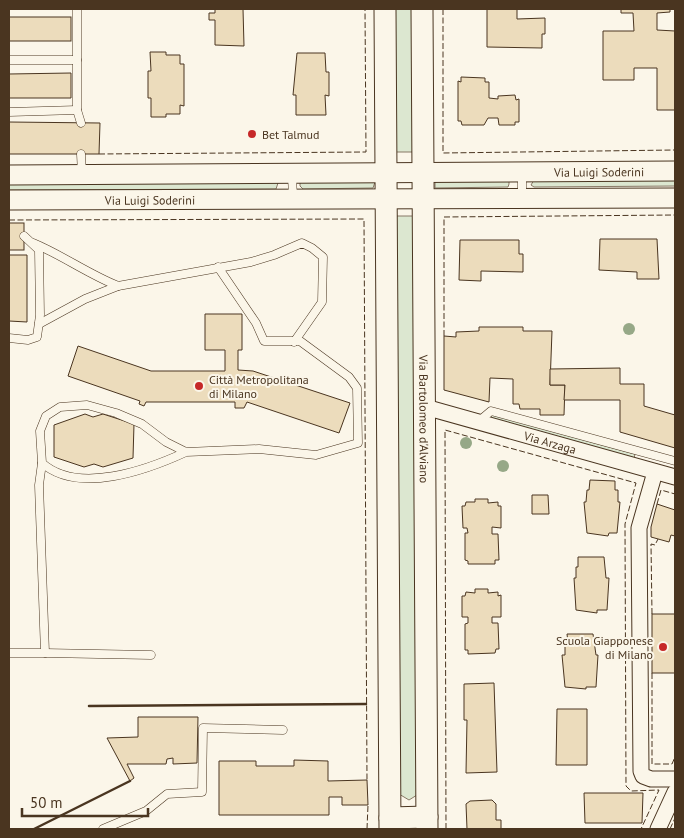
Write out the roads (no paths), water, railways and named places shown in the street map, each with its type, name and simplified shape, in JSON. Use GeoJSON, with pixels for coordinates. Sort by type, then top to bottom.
{"type":"FeatureCollection","features":[{"type":"Feature","properties":{"kind":"main road"},"geometry":{"type":"LineString","coordinates":[[385,9],[390,824],[427,823]]}},
{"type":"Feature","properties":{"kind":"main road","name":"Via Bartolomeo d'Alviano"},"geometry":{"type":"LineString","coordinates":[[422,9],[427,823]]}},
{"type":"Feature","properties":{"kind":"street","name":"Via Luigi Soderini"},"geometry":{"type":"LineString","coordinates":[[9,175],[675,171]]}},
{"type":"Feature","properties":{"kind":"street","name":"Via Luigi Soderini"},"geometry":{"type":"LineString","coordinates":[[9,200],[675,198]]}},
{"type":"Feature","properties":{"kind":"street","name":"Via Arzaga"},"geometry":{"type":"LineString","coordinates":[[425,407],[675,477]]}},
{"type":"Feature","properties":{"kind":"street"},"geometry":{"type":"LineString","coordinates":[[654,472],[639,528],[641,770],[644,776],[648,778],[675,778]]}},
{"type":"Feature","properties":{"kind":"street"},"geometry":{"type":"LineString","coordinates":[[658,829],[675,792]]}},
{"type":"Feature","properties":{"kind":"lane"},"geometry":{"type":"LineString","coordinates":[[77,9],[77,110],[81,123]]}},
{"type":"Feature","properties":{"kind":"lane"},"geometry":{"type":"LineString","coordinates":[[9,60],[77,60]]}},
{"type":"Feature","properties":{"kind":"lane"},"geometry":{"type":"LineString","coordinates":[[9,112],[77,110]]}},
{"type":"Feature","properties":{"kind":"lane"},"geometry":{"type":"LineString","coordinates":[[81,154],[82,174]]}},
{"type":"Feature","properties":{"kind":"lane"},"geometry":{"type":"LineString","coordinates":[[522,172],[522,199]]}},
{"type":"Feature","properties":{"kind":"lane"},"geometry":{"type":"LineString","coordinates":[[292,173],[293,199]]}},
{"type":"Feature","properties":{"kind":"lane"},"geometry":{"type":"LineString","coordinates":[[9,338],[28,340],[36,337],[39,324],[39,250],[24,236]]}},
{"type":"Feature","properties":{"kind":"lane"},"geometry":{"type":"LineString","coordinates":[[33,243],[56,252],[98,278],[118,286]]}},
{"type":"Feature","properties":{"kind":"lane"},"geometry":{"type":"LineString","coordinates":[[39,324],[85,299],[118,286],[274,256],[302,244],[312,248],[323,257],[322,302],[294,342]]}},
{"type":"Feature","properties":{"kind":"lane"},"geometry":{"type":"LineString","coordinates":[[42,463],[65,477],[109,477],[186,452],[259,449],[316,455],[361,444],[356,388],[349,377],[300,342],[264,341],[256,322],[218,267]]}},
{"type":"Feature","properties":{"kind":"lane"},"geometry":{"type":"LineString","coordinates":[[45,653],[39,485],[42,463],[40,430],[46,416],[60,407],[86,405],[116,413],[142,424],[166,442],[186,452]]}},
{"type":"Feature","properties":{"kind":"lane"},"geometry":{"type":"LineString","coordinates":[[478,422],[491,411],[675,461]]}},
{"type":"Feature","properties":{"kind":"lane"},"geometry":{"type":"LineString","coordinates":[[9,653],[151,654]]}},
{"type":"Feature","properties":{"kind":"lane"},"geometry":{"type":"LineString","coordinates":[[102,829],[146,811],[168,794],[202,792],[203,728],[283,730]]}},
{"type":"Feature","properties":{"kind":"place","name":"Bet Talmud"},"geometry":{"type":"Point","coordinates":[252,134]}},
{"type":"Feature","properties":{"kind":"place","name":"Città Metropolitana di Milano"},"geometry":{"type":"Point","coordinates":[199,386]}},
{"type":"Feature","properties":{"kind":"place","name":"Scuola Giapponese di Milano"},"geometry":{"type":"Point","coordinates":[663,647]}}]}
